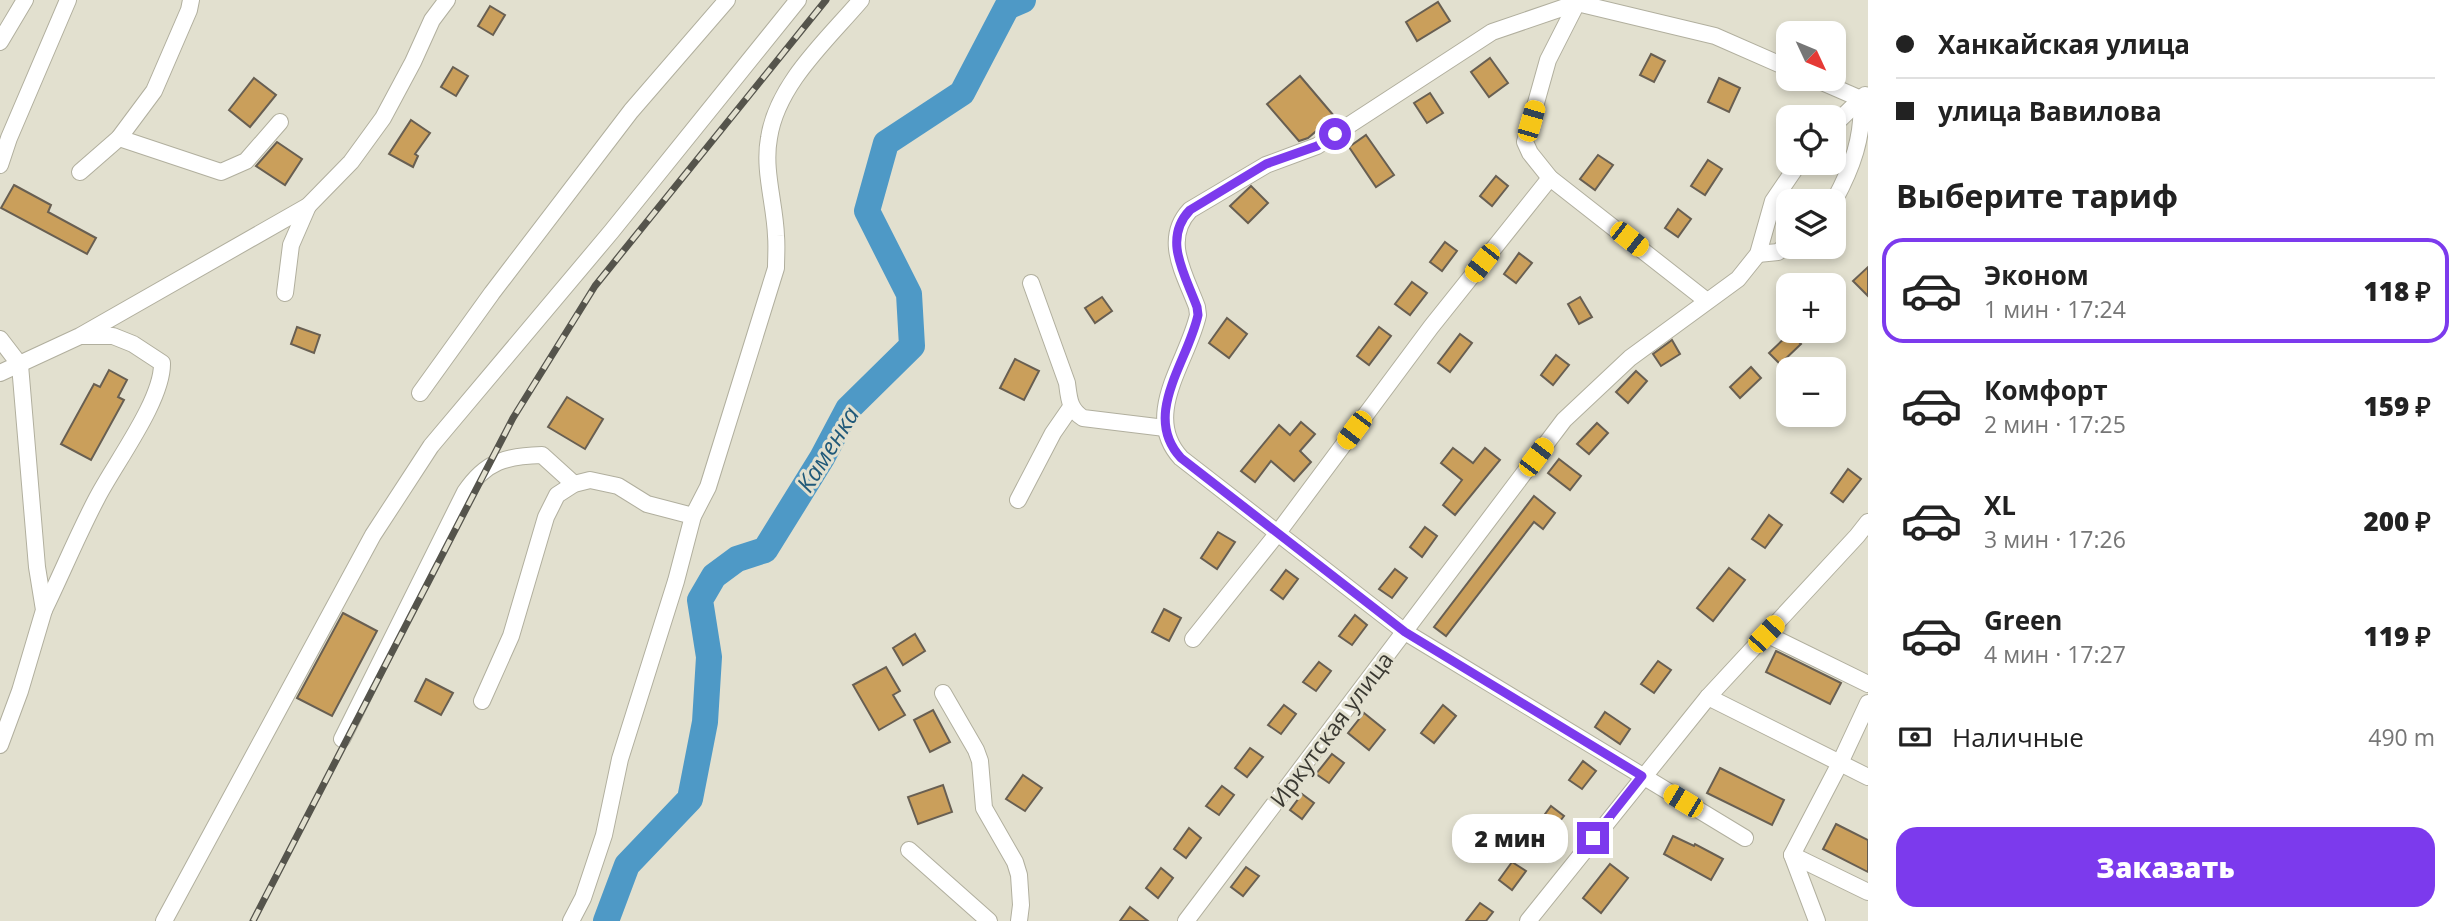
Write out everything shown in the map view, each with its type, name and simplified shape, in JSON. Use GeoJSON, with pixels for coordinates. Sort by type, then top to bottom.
{"type":"FeatureCollection","features":[{"type":"Feature","properties":{"kind":"street"},"geometry":{"type":"LineString","coordinates":[[0,42],[25,0]]}},
{"type":"Feature","properties":{"kind":"street"},"geometry":{"type":"LineString","coordinates":[[0,165],[68,0]]}},
{"type":"Feature","properties":{"kind":"street"},"geometry":{"type":"LineString","coordinates":[[80,172],[119,138],[154,91],[191,0]]}},
{"type":"Feature","properties":{"kind":"street"},"geometry":{"type":"LineString","coordinates":[[0,373],[80,336],[308,206],[351,162],[383,118],[432,20],[447,0]]}},
{"type":"Feature","properties":{"kind":"street"},"geometry":{"type":"LineString","coordinates":[[420,393],[492,293],[624,120],[727,0]]}},
{"type":"Feature","properties":{"kind":"street"},"geometry":{"type":"LineString","coordinates":[[164,921],[373,535],[431,446],[611,232],[798,0]]}},
{"type":"Feature","properties":{"kind":"street"},"geometry":{"type":"LineString","coordinates":[[571,921],[583,898],[604,835],[620,759],[676,581],[693,516],[708,487],[776,268],[768,139],[777,108],[795,79],[861,0]]}},
{"type":"Feature","properties":{"kind":"street"},"geometry":{"type":"LineString","coordinates":[[1745,838],[1405,632],[1181,458],[1169,442],[1165,428],[1167,402],[1198,315],[1175,244],[1180,220],[1190,210],[1266,164],[1317,146],[1492,32],[1577,3],[1715,36],[1776,63]]}},
{"type":"Feature","properties":{"kind":"street"},"geometry":{"type":"LineString","coordinates":[[1577,3],[1548,60],[1525,142],[1530,153],[1550,178],[1707,301]]}},
{"type":"Feature","properties":{"kind":"street"},"geometry":{"type":"LineString","coordinates":[[1846,90],[1866,97]]}},
{"type":"Feature","properties":{"kind":"street"},"geometry":{"type":"LineString","coordinates":[[1846,114],[1866,97]]}},
{"type":"Feature","properties":{"kind":"street"},"geometry":{"type":"LineString","coordinates":[[1841,189],[1859,142],[1866,97]]}},
{"type":"Feature","properties":{"kind":"street"},"geometry":{"type":"LineString","coordinates":[[119,138],[221,172],[246,161],[280,122]]}},
{"type":"Feature","properties":{"kind":"street","name":"Иркутская улица"},"geometry":{"type":"LineString","coordinates":[[1186,921],[1564,420],[1630,358],[1738,279],[1758,254],[1773,201],[1791,175]]}},
{"type":"Feature","properties":{"kind":"street"},"geometry":{"type":"LineString","coordinates":[[1193,639],[1276,534],[1431,327],[1550,178]]}},
{"type":"Feature","properties":{"kind":"street"},"geometry":{"type":"LineString","coordinates":[[285,293],[291,245],[308,206]]}},
{"type":"Feature","properties":{"kind":"street"},"geometry":{"type":"LineString","coordinates":[[1758,254],[1776,251]]}},
{"type":"Feature","properties":{"kind":"street"},"geometry":{"type":"LineString","coordinates":[[1031,283],[1067,383],[1071,407],[1083,418],[1165,428]]}},
{"type":"Feature","properties":{"kind":"street"},"geometry":{"type":"LineString","coordinates":[[0,746],[44,610],[97,498],[153,398],[162,375],[162,363],[133,344],[113,336],[80,336]]}},
{"type":"Feature","properties":{"kind":"street"},"geometry":{"type":"LineString","coordinates":[[0,339],[20,365],[37,567],[44,610]]}},
{"type":"Feature","properties":{"kind":"street"},"geometry":{"type":"LineString","coordinates":[[1018,500],[1053,433],[1071,407]]}},
{"type":"Feature","properties":{"kind":"street"},"geometry":{"type":"LineString","coordinates":[[342,740],[465,492],[477,476],[489,465],[518,456],[542,455],[574,484]]}},
{"type":"Feature","properties":{"kind":"street"},"geometry":{"type":"LineString","coordinates":[[482,701],[511,636],[546,517],[557,495],[574,484],[590,480],[618,486],[647,504],[693,516]]}},
{"type":"Feature","properties":{"kind":"street"},"geometry":{"type":"LineString","coordinates":[[1528,921],[1708,696],[1868,522]]}},
{"type":"Feature","properties":{"kind":"street"},"geometry":{"type":"LineString","coordinates":[[1766,634],[1868,684]]}},
{"type":"Feature","properties":{"kind":"street"},"geometry":{"type":"LineString","coordinates":[[943,693],[976,750],[980,761],[984,808],[1015,862],[1019,875],[1019,921]]}},
{"type":"Feature","properties":{"kind":"street"},"geometry":{"type":"LineString","coordinates":[[1708,696],[1868,778]]}},
{"type":"Feature","properties":{"kind":"street"},"geometry":{"type":"LineString","coordinates":[[1817,921],[1792,855],[1868,704]]}},
{"type":"Feature","properties":{"kind":"street"},"geometry":{"type":"LineString","coordinates":[[909,850],[989,921]]}},
{"type":"Feature","properties":{"kind":"street"},"geometry":{"type":"LineString","coordinates":[[1792,855],[1868,892]]}},
{"type":"Feature","properties":{"kind":"building"},"geometry":{"type":"Polygon","coordinates":[[[1438,2],[1450,21],[1417,41],[1406,22],[1438,2]]]}},
{"type":"Feature","properties":{"kind":"building"},"geometry":{"type":"Polygon","coordinates":[[[490,6],[505,15],[493,35],[478,26],[490,6]]]}},
{"type":"Feature","properties":{"kind":"building"},"geometry":{"type":"Polygon","coordinates":[[[1651,54],[1665,61],[1654,82],[1640,75],[1651,54]]]}},
{"type":"Feature","properties":{"kind":"building"},"geometry":{"type":"Polygon","coordinates":[[[1490,58],[1508,83],[1489,97],[1471,72],[1490,58]]]}},
{"type":"Feature","properties":{"kind":"building"},"geometry":{"type":"Polygon","coordinates":[[[453,67],[468,76],[456,96],[441,87],[453,67]]]}},
{"type":"Feature","properties":{"kind":"building"},"geometry":{"type":"Polygon","coordinates":[[[1300,76],[1334,116],[1308,138],[1299,141],[1267,104],[1300,76]]]}},
{"type":"Feature","properties":{"kind":"building"},"geometry":{"type":"Polygon","coordinates":[[[254,78],[276,95],[250,127],[229,110],[254,78]]]}},
{"type":"Feature","properties":{"kind":"building"},"geometry":{"type":"Polygon","coordinates":[[[1719,78],[1740,88],[1729,112],[1708,102],[1719,78]]]}},
{"type":"Feature","properties":{"kind":"building"},"geometry":{"type":"Polygon","coordinates":[[[1430,93],[1443,113],[1427,123],[1414,103],[1430,93]]]}},
{"type":"Feature","properties":{"kind":"building"},"geometry":{"type":"Polygon","coordinates":[[[411,120],[430,133],[415,154],[418,156],[413,167],[389,154],[411,120]]]}},
{"type":"Feature","properties":{"kind":"building"},"geometry":{"type":"Polygon","coordinates":[[[1366,135],[1394,175],[1376,187],[1349,147],[1366,135]]]}},
{"type":"Feature","properties":{"kind":"building"},"geometry":{"type":"Polygon","coordinates":[[[277,142],[302,159],[285,185],[256,166],[277,142]]]}},
{"type":"Feature","properties":{"kind":"building"},"geometry":{"type":"Polygon","coordinates":[[[1598,155],[1613,165],[1595,190],[1580,179],[1598,155]]]}},
{"type":"Feature","properties":{"kind":"building"},"geometry":{"type":"Polygon","coordinates":[[[1708,160],[1722,169],[1705,195],[1691,186],[1708,160]]]}},
{"type":"Feature","properties":{"kind":"building"},"geometry":{"type":"Polygon","coordinates":[[[1496,176],[1508,186],[1492,206],[1480,196],[1496,176]]]}},
{"type":"Feature","properties":{"kind":"building"},"geometry":{"type":"Polygon","coordinates":[[[14,185],[51,205],[48,212],[96,238],[87,254],[1,208],[14,185]]]}},
{"type":"Feature","properties":{"kind":"building"},"geometry":{"type":"Polygon","coordinates":[[[1251,186],[1268,203],[1248,223],[1230,206],[1251,186]]]}},
{"type":"Feature","properties":{"kind":"building"},"geometry":{"type":"Polygon","coordinates":[[[1678,209],[1691,219],[1678,237],[1665,228],[1678,209]]]}},
{"type":"Feature","properties":{"kind":"building"},"geometry":{"type":"Polygon","coordinates":[[[1445,242],[1457,251],[1442,271],[1430,262],[1445,242]]]}},
{"type":"Feature","properties":{"kind":"building"},"geometry":{"type":"Polygon","coordinates":[[[1519,253],[1532,263],[1516,283],[1504,274],[1519,253]]]}},
{"type":"Feature","properties":{"kind":"building"},"geometry":{"type":"Polygon","coordinates":[[[1868,267],[1868,296],[1853,281],[1868,267]]]}},
{"type":"Feature","properties":{"kind":"building"},"geometry":{"type":"Polygon","coordinates":[[[1412,282],[1427,293],[1410,315],[1395,304],[1412,282]]]}},
{"type":"Feature","properties":{"kind":"building"},"geometry":{"type":"Polygon","coordinates":[[[1102,297],[1112,311],[1095,323],[1085,308],[1102,297]]]}},
{"type":"Feature","properties":{"kind":"building"},"geometry":{"type":"Polygon","coordinates":[[[1580,297],[1592,317],[1579,324],[1568,304],[1580,297]]]}},
{"type":"Feature","properties":{"kind":"building"},"geometry":{"type":"Polygon","coordinates":[[[1227,318],[1247,334],[1229,358],[1209,343],[1227,318]]]}},
{"type":"Feature","properties":{"kind":"building"},"geometry":{"type":"Polygon","coordinates":[[[297,327],[320,335],[314,353],[291,344],[297,327]]]}},
{"type":"Feature","properties":{"kind":"building"},"geometry":{"type":"Polygon","coordinates":[[[1379,327],[1391,336],[1369,365],[1357,356],[1379,327]]]}},
{"type":"Feature","properties":{"kind":"building"},"geometry":{"type":"Polygon","coordinates":[[[1460,334],[1472,343],[1450,372],[1438,363],[1460,334]]]}},
{"type":"Feature","properties":{"kind":"building"},"geometry":{"type":"Polygon","coordinates":[[[1672,340],[1680,354],[1661,366],[1653,354],[1672,340]]]}},
{"type":"Feature","properties":{"kind":"building"},"geometry":{"type":"Polygon","coordinates":[[[1780,343],[1801,344],[1787,357],[1776,357],[1776,360],[1769,353],[1780,343]]]}},
{"type":"Feature","properties":{"kind":"building"},"geometry":{"type":"Polygon","coordinates":[[[1556,355],[1569,365],[1553,385],[1541,375],[1556,355]]]}},
{"type":"Feature","properties":{"kind":"building"},"geometry":{"type":"Polygon","coordinates":[[[1015,359],[1039,371],[1024,400],[1000,388],[1015,359]]]}},
{"type":"Feature","properties":{"kind":"building"},"geometry":{"type":"Polygon","coordinates":[[[1751,367],[1761,378],[1740,398],[1730,387],[1751,367]]]}},
{"type":"Feature","properties":{"kind":"building"},"geometry":{"type":"Polygon","coordinates":[[[109,370],[127,380],[118,397],[124,400],[91,460],[61,444],[94,384],[100,387],[109,370]]]}},
{"type":"Feature","properties":{"kind":"building"},"geometry":{"type":"Polygon","coordinates":[[[1636,371],[1647,381],[1628,403],[1616,392],[1636,371]]]}},
{"type":"Feature","properties":{"kind":"building"},"geometry":{"type":"Polygon","coordinates":[[[567,397],[603,419],[585,449],[548,427],[567,397]]]}},
{"type":"Feature","properties":{"kind":"building"},"geometry":{"type":"Polygon","coordinates":[[[1301,422],[1315,434],[1300,451],[1311,462],[1294,481],[1271,461],[1255,482],[1241,471],[1279,425],[1290,435],[1301,422]]]}},
{"type":"Feature","properties":{"kind":"building"},"geometry":{"type":"Polygon","coordinates":[[[1597,423],[1608,433],[1589,454],[1577,444],[1597,423]]]}},
{"type":"Feature","properties":{"kind":"building"},"geometry":{"type":"Polygon","coordinates":[[[1453,448],[1473,463],[1485,448],[1500,460],[1455,515],[1443,505],[1462,480],[1441,463],[1453,448]]]}},
{"type":"Feature","properties":{"kind":"building"},"geometry":{"type":"Polygon","coordinates":[[[1559,459],[1581,476],[1570,490],[1548,473],[1559,459]]]}},
{"type":"Feature","properties":{"kind":"building"},"geometry":{"type":"Polygon","coordinates":[[[1848,469],[1861,479],[1843,502],[1831,493],[1848,469]]]}},
{"type":"Feature","properties":{"kind":"building"},"geometry":{"type":"Polygon","coordinates":[[[1534,496],[1555,513],[1543,529],[1534,522],[1446,636],[1434,627],[1534,496]]]}},
{"type":"Feature","properties":{"kind":"building"},"geometry":{"type":"Polygon","coordinates":[[[1769,515],[1782,525],[1765,548],[1752,539],[1769,515]]]}},
{"type":"Feature","properties":{"kind":"building"},"geometry":{"type":"Polygon","coordinates":[[[1425,527],[1437,536],[1422,557],[1410,547],[1425,527]]]}},
{"type":"Feature","properties":{"kind":"building"},"geometry":{"type":"Polygon","coordinates":[[[1218,532],[1235,542],[1217,569],[1201,558],[1218,532]]]}},
{"type":"Feature","properties":{"kind":"building"},"geometry":{"type":"Polygon","coordinates":[[[1729,568],[1745,580],[1713,621],[1697,608],[1729,568]]]}},
{"type":"Feature","properties":{"kind":"building"},"geometry":{"type":"Polygon","coordinates":[[[1395,569],[1407,578],[1392,598],[1379,589],[1395,569]]]}},
{"type":"Feature","properties":{"kind":"building"},"geometry":{"type":"Polygon","coordinates":[[[1286,570],[1298,579],[1283,599],[1271,590],[1286,570]]]}},
{"type":"Feature","properties":{"kind":"building"},"geometry":{"type":"Polygon","coordinates":[[[1164,609],[1181,618],[1169,641],[1152,632],[1164,609]]]}},
{"type":"Feature","properties":{"kind":"building"},"geometry":{"type":"Polygon","coordinates":[[[343,613],[377,631],[332,716],[297,698],[343,613]]]}},
{"type":"Feature","properties":{"kind":"building"},"geometry":{"type":"Polygon","coordinates":[[[1355,615],[1367,625],[1352,645],[1339,636],[1355,615]]]}},
{"type":"Feature","properties":{"kind":"building"},"geometry":{"type":"Polygon","coordinates":[[[915,634],[925,651],[903,665],[893,648],[915,634]]]}},
{"type":"Feature","properties":{"kind":"building"},"geometry":{"type":"Polygon","coordinates":[[[1776,651],[1841,683],[1830,704],[1766,672],[1776,651]]]}},
{"type":"Feature","properties":{"kind":"building"},"geometry":{"type":"Polygon","coordinates":[[[1658,661],[1671,670],[1654,693],[1641,684],[1658,661]]]}},
{"type":"Feature","properties":{"kind":"building"},"geometry":{"type":"Polygon","coordinates":[[[1319,662],[1331,671],[1316,691],[1303,682],[1319,662]]]}},
{"type":"Feature","properties":{"kind":"building"},"geometry":{"type":"Polygon","coordinates":[[[886,667],[900,691],[893,695],[905,715],[879,730],[853,685],[886,667]]]}},
{"type":"Feature","properties":{"kind":"building"},"geometry":{"type":"Polygon","coordinates":[[[426,679],[453,693],[441,715],[415,701],[426,679]]]}},
{"type":"Feature","properties":{"kind":"building"},"geometry":{"type":"Polygon","coordinates":[[[1284,705],[1296,714],[1281,734],[1268,725],[1284,705]]]}},
{"type":"Feature","properties":{"kind":"building"},"geometry":{"type":"Polygon","coordinates":[[[1443,705],[1456,716],[1434,743],[1421,733],[1443,705]]]}},
{"type":"Feature","properties":{"kind":"building"},"geometry":{"type":"Polygon","coordinates":[[[933,710],[950,742],[930,752],[914,720],[933,710]]]}},
{"type":"Feature","properties":{"kind":"building"},"geometry":{"type":"Polygon","coordinates":[[[1605,712],[1630,729],[1620,744],[1595,727],[1605,712]]]}},
{"type":"Feature","properties":{"kind":"building"},"geometry":{"type":"Polygon","coordinates":[[[1364,713],[1385,730],[1369,750],[1348,733],[1364,713]]]}},
{"type":"Feature","properties":{"kind":"building"},"geometry":{"type":"Polygon","coordinates":[[[1250,748],[1263,757],[1247,777],[1235,768],[1250,748]]]}},
{"type":"Feature","properties":{"kind":"building"},"geometry":{"type":"Polygon","coordinates":[[[1332,754],[1344,763],[1329,783],[1316,774],[1332,754]]]}},
{"type":"Feature","properties":{"kind":"building"},"geometry":{"type":"Polygon","coordinates":[[[1583,761],[1596,771],[1582,789],[1569,780],[1583,761]]]}},
{"type":"Feature","properties":{"kind":"building"},"geometry":{"type":"Polygon","coordinates":[[[1720,768],[1784,800],[1772,825],[1707,793],[1720,768]]]}},
{"type":"Feature","properties":{"kind":"building"},"geometry":{"type":"Polygon","coordinates":[[[1023,775],[1042,788],[1025,811],[1006,799],[1023,775]]]}},
{"type":"Feature","properties":{"kind":"building"},"geometry":{"type":"Polygon","coordinates":[[[943,785],[952,812],[918,824],[908,797],[943,785]]]}},
{"type":"Feature","properties":{"kind":"building"},"geometry":{"type":"Polygon","coordinates":[[[1222,786],[1234,795],[1219,815],[1206,806],[1222,786]]]}},
{"type":"Feature","properties":{"kind":"building"},"geometry":{"type":"Polygon","coordinates":[[[1302,794],[1314,803],[1302,819],[1290,810],[1302,794]]]}},
{"type":"Feature","properties":{"kind":"building"},"geometry":{"type":"Polygon","coordinates":[[[1551,806],[1564,816],[1550,834],[1537,825],[1551,806]]]}},
{"type":"Feature","properties":{"kind":"building"},"geometry":{"type":"Polygon","coordinates":[[[1836,824],[1868,840],[1868,872],[1823,849],[1836,824]]]}},
{"type":"Feature","properties":{"kind":"building"},"geometry":{"type":"Polygon","coordinates":[[[1189,828],[1201,838],[1186,858],[1174,849],[1189,828]]]}},
{"type":"Feature","properties":{"kind":"building"},"geometry":{"type":"Polygon","coordinates":[[[1673,836],[1723,859],[1711,880],[1664,854],[1673,836]]]}},
{"type":"Feature","properties":{"kind":"building"},"geometry":{"type":"Polygon","coordinates":[[[1512,862],[1526,871],[1512,890],[1499,880],[1512,862]]]}},
{"type":"Feature","properties":{"kind":"building"},"geometry":{"type":"Polygon","coordinates":[[[1610,864],[1628,878],[1601,913],[1583,898],[1610,864]]]}},
{"type":"Feature","properties":{"kind":"building"},"geometry":{"type":"Polygon","coordinates":[[[1246,867],[1259,876],[1243,896],[1231,887],[1246,867]]]}},
{"type":"Feature","properties":{"kind":"building"},"geometry":{"type":"Polygon","coordinates":[[[1161,868],[1173,878],[1158,898],[1146,888],[1161,868]]]}},
{"type":"Feature","properties":{"kind":"building"},"geometry":{"type":"Polygon","coordinates":[[[1480,903],[1493,912],[1486,921],[1466,921],[1480,903]]]}},
{"type":"Feature","properties":{"kind":"building"},"geometry":{"type":"Polygon","coordinates":[[[1130,907],[1148,921],[1120,921],[1130,907]]]}},
{"type":"Feature","properties":{"kind":"waterway","name":"Каменка"},"geometry":{"type":"LineString","coordinates":[[606,921],[627,865],[690,799],[705,722],[709,657],[700,600],[714,576],[737,559],[765,550],[822,458],[848,409],[912,346],[909,294],[867,211],[886,143],[962,93],[1007,7],[1023,0]]}},
{"type":"Feature","properties":{"kind":"railway"},"geometry":{"type":"LineString","coordinates":[[253,921],[513,418],[595,286],[826,0]]}},
{"type":"Feature","properties":{"kind":"route"},"geometry":{"type":"LineString","coordinates":[[1335,134],[1317,146],[1266,164],[1190,210],[1180,220],[1175,244],[1198,315],[1167,402],[1165,428],[1169,442],[1181,458],[1405,632],[1642,776],[1593,838]]}}]}
